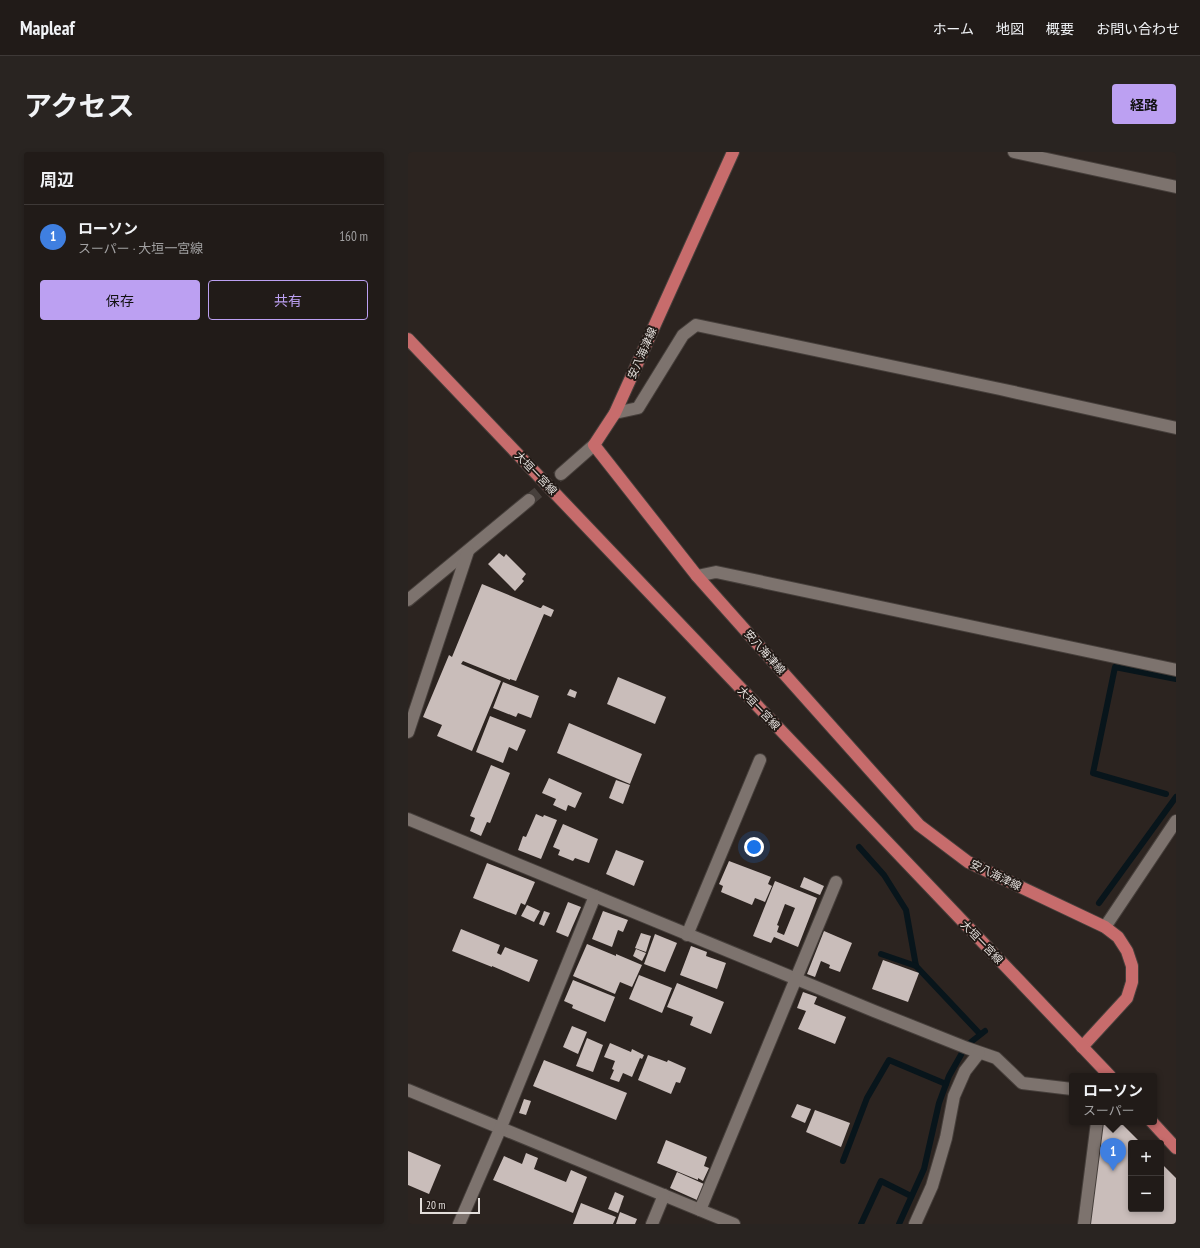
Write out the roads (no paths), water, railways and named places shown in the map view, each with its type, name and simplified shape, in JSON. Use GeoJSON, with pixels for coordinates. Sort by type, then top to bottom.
{"type":"FeatureCollection","features":[{"type":"Feature","properties":{"kind":"main road","name":"安八海津線"},"geometry":{"type":"LineString","coordinates":[[733,152],[615,413],[594,445],[697,576],[919,826],[968,862],[1105,928],[1118,937],[1127,950],[1132,966],[1132,982],[1127,998],[1082,1047]]}},
{"type":"Feature","properties":{"kind":"main road","name":"大垣一宮線"},"geometry":{"type":"LineString","coordinates":[[408,338],[1107,1073]]}},
{"type":"Feature","properties":{"kind":"main road"},"geometry":{"type":"LineString","coordinates":[[1155,1125],[1176,1148]]}},
{"type":"Feature","properties":{"kind":"street"},"geometry":{"type":"LineString","coordinates":[[1014,152],[1176,187]]}},
{"type":"Feature","properties":{"kind":"street"},"geometry":{"type":"LineString","coordinates":[[615,413],[638,408],[683,335],[696,325],[1000,389],[1176,428]]}},
{"type":"Feature","properties":{"kind":"street"},"geometry":{"type":"LineString","coordinates":[[561,474],[594,445]]}},
{"type":"Feature","properties":{"kind":"street"},"geometry":{"type":"LineString","coordinates":[[408,600],[529,500]]}},
{"type":"Feature","properties":{"kind":"street"},"geometry":{"type":"LineString","coordinates":[[408,732],[468,551]]}},
{"type":"Feature","properties":{"kind":"street"},"geometry":{"type":"LineString","coordinates":[[697,576],[716,572],[1176,670]]}},
{"type":"Feature","properties":{"kind":"street"},"geometry":{"type":"LineString","coordinates":[[688,935],[760,760]]}},
{"type":"Feature","properties":{"kind":"street"},"geometry":{"type":"LineString","coordinates":[[408,820],[796,979],[996,1058],[1022,1083],[1069,1089]]}},
{"type":"Feature","properties":{"kind":"street"},"geometry":{"type":"LineString","coordinates":[[1105,928],[1176,821]]}},
{"type":"Feature","properties":{"kind":"street"},"geometry":{"type":"LineString","coordinates":[[700,1210],[836,882]]}},
{"type":"Feature","properties":{"kind":"street"},"geometry":{"type":"LineString","coordinates":[[459,1224],[501,1128],[595,896]]}},
{"type":"Feature","properties":{"kind":"street"},"geometry":{"type":"LineString","coordinates":[[915,1224],[932,1186],[946,1138],[954,1096],[964,1071],[979,1052]]}},
{"type":"Feature","properties":{"kind":"street"},"geometry":{"type":"LineString","coordinates":[[408,1090],[734,1224]]}},
{"type":"Feature","properties":{"kind":"street"},"geometry":{"type":"LineString","coordinates":[[1084,1224],[1097,1125]]}},
{"type":"Feature","properties":{"kind":"street"},"geometry":{"type":"LineString","coordinates":[[652,1224],[664,1195]]}},
{"type":"Feature","properties":{"kind":"waterway"},"geometry":{"type":"LineString","coordinates":[[1166,794],[1093,773],[1115,667],[1176,679]]}},
{"type":"Feature","properties":{"kind":"waterway"},"geometry":{"type":"LineString","coordinates":[[1099,903],[1176,797]]}},
{"type":"Feature","properties":{"kind":"waterway"},"geometry":{"type":"LineString","coordinates":[[859,847],[884,875],[906,910],[916,966],[980,1034]]}},
{"type":"Feature","properties":{"kind":"waterway"},"geometry":{"type":"LineString","coordinates":[[881,954],[916,966]]}},
{"type":"Feature","properties":{"kind":"waterway"},"geometry":{"type":"LineString","coordinates":[[971,1042],[985,1031]]}},
{"type":"Feature","properties":{"kind":"waterway"},"geometry":{"type":"LineString","coordinates":[[899,1224],[924,1169],[939,1103],[949,1076],[962,1053]]}},
{"type":"Feature","properties":{"kind":"waterway"},"geometry":{"type":"LineString","coordinates":[[843,1161],[867,1098],[889,1060],[946,1084]]}},
{"type":"Feature","properties":{"kind":"waterway"},"geometry":{"type":"LineString","coordinates":[[861,1224],[881,1181],[911,1196]]}},
{"type":"Feature","properties":{"kind":"tunnel"},"geometry":{"type":"LineString","coordinates":[[529,500],[561,474]]}},
{"type":"Feature","properties":{"kind":"place","name":"ローソン"},"geometry":{"type":"Point","coordinates":[1113,1171]}}]}
